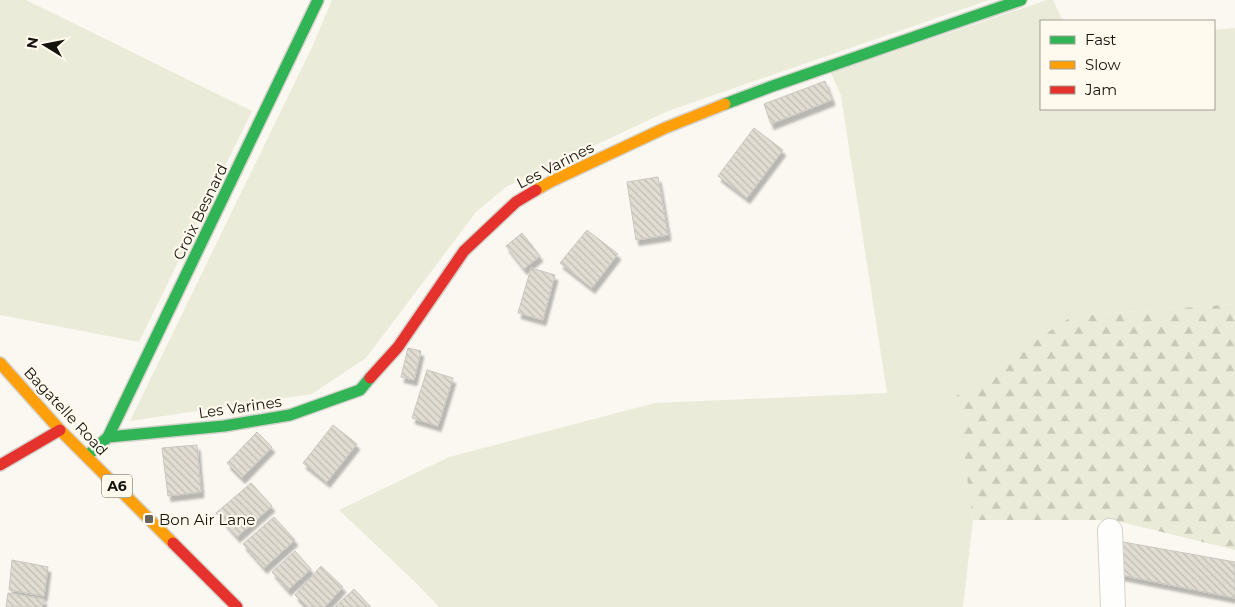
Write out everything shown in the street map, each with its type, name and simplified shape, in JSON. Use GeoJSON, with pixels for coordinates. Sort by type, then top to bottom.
{"type":"FeatureCollection","features":[{"type":"Feature","properties":{"kind":"street","name":"Croix Besnard"},"geometry":{"type":"LineString","coordinates":[[108,437],[318,0]]}},
{"type":"Feature","properties":{"kind":"street","name":"Les Varines"},"geometry":{"type":"LineString","coordinates":[[108,437],[224,426],[290,416],[360,390],[398,347],[464,251],[516,202],[552,181],[664,128],[770,87],[1021,0]]}},
{"type":"Feature","properties":{"kind":"street","name":"Bagatelle Road"},"geometry":{"type":"LineString","coordinates":[[0,363],[60,430],[237,607]]}},
{"type":"Feature","properties":{"kind":"street"},"geometry":{"type":"LineString","coordinates":[[0,464],[60,430]]}},
{"type":"Feature","properties":{"kind":"street"},"geometry":{"type":"LineString","coordinates":[[87,456],[108,437]]}},
{"type":"Feature","properties":{"kind":"street"},"geometry":{"type":"LineString","coordinates":[[1110,531],[1113,607]]}},
{"type":"Feature","properties":{"kind":"green space"},"geometry":{"type":"Polygon","coordinates":[[[0,0],[26,0],[252,111],[139,342],[0,315],[0,0]]]}},
{"type":"Feature","properties":{"kind":"green space"},"geometry":{"type":"Polygon","coordinates":[[[332,0],[989,0],[668,111],[506,187],[476,212],[366,358],[312,394],[130,421],[313,45],[332,0]]]}},
{"type":"Feature","properties":{"kind":"green space"},"geometry":{"type":"Polygon","coordinates":[[[1047,0],[1053,0],[1063,20],[1040,20],[1040,110],[1215,110],[1215,30],[1235,28],[1235,304],[1072,316],[957,396],[973,520],[963,607],[439,607],[339,510],[449,457],[655,403],[887,393],[841,96],[831,73],[1047,0]]]}},
{"type":"Feature","properties":{"kind":"green space"},"geometry":{"type":"Polygon","coordinates":[[[1235,304],[1235,550],[1113,520],[973,520],[956,396],[1072,316],[1235,304]]]}},
{"type":"Feature","properties":{"kind":"building"},"geometry":{"type":"Polygon","coordinates":[[[825,81],[832,100],[771,124],[764,104],[825,81]]]}},
{"type":"Feature","properties":{"kind":"building"},"geometry":{"type":"Polygon","coordinates":[[[754,128],[783,150],[747,198],[718,176],[754,128]]]}},
{"type":"Feature","properties":{"kind":"building"},"geometry":{"type":"Polygon","coordinates":[[[658,177],[668,235],[636,240],[627,182],[658,177]]]}},
{"type":"Feature","properties":{"kind":"building"},"geometry":{"type":"Polygon","coordinates":[[[587,230],[618,254],[592,288],[560,263],[587,230]]]}},
{"type":"Feature","properties":{"kind":"building"},"geometry":{"type":"Polygon","coordinates":[[[522,233],[540,256],[524,269],[506,246],[522,233]]]}},
{"type":"Feature","properties":{"kind":"building"},"geometry":{"type":"Polygon","coordinates":[[[531,268],[555,275],[543,320],[518,313],[531,268]]]}},
{"type":"Feature","properties":{"kind":"building"},"geometry":{"type":"Polygon","coordinates":[[[408,348],[421,351],[414,380],[401,377],[408,348]]]}},
{"type":"Feature","properties":{"kind":"building"},"geometry":{"type":"Polygon","coordinates":[[[427,370],[453,378],[438,426],[412,418],[427,370]]]}},
{"type":"Feature","properties":{"kind":"building"},"geometry":{"type":"Polygon","coordinates":[[[333,425],[357,444],[327,482],[303,463],[333,425]]]}},
{"type":"Feature","properties":{"kind":"building"},"geometry":{"type":"Polygon","coordinates":[[[257,432],[272,447],[242,478],[227,463],[257,432]]]}},
{"type":"Feature","properties":{"kind":"building"},"geometry":{"type":"Polygon","coordinates":[[[197,445],[201,492],[168,496],[162,448],[197,445]]]}},
{"type":"Feature","properties":{"kind":"building"},"geometry":{"type":"Polygon","coordinates":[[[251,483],[272,506],[237,537],[216,513],[251,483]]]}},
{"type":"Feature","properties":{"kind":"building"},"geometry":{"type":"Polygon","coordinates":[[[274,517],[295,540],[264,568],[243,544],[274,517]]]}},
{"type":"Feature","properties":{"kind":"building"},"geometry":{"type":"Polygon","coordinates":[[[1123,542],[1235,562],[1235,598],[1116,574],[1123,542]]]}},
{"type":"Feature","properties":{"kind":"building"},"geometry":{"type":"Polygon","coordinates":[[[295,551],[311,569],[288,590],[272,572],[295,551]]]}},
{"type":"Feature","properties":{"kind":"building"},"geometry":{"type":"Polygon","coordinates":[[[12,560],[48,567],[44,596],[9,590],[12,560]]]}},
{"type":"Feature","properties":{"kind":"building"},"geometry":{"type":"Polygon","coordinates":[[[321,566],[343,587],[325,607],[307,607],[295,595],[321,566]]]}},
{"type":"Feature","properties":{"kind":"building"},"geometry":{"type":"Polygon","coordinates":[[[354,589],[371,607],[335,607],[354,589]]]}},
{"type":"Feature","properties":{"kind":"building"},"geometry":{"type":"Polygon","coordinates":[[[8,593],[44,599],[42,607],[6,607],[8,593]]]}},
{"type":"Feature","properties":{"kind":"traffic: fast"},"geometry":{"type":"LineString","coordinates":[[108,437],[318,0]]}},
{"type":"Feature","properties":{"kind":"traffic: fast"},"geometry":{"type":"LineString","coordinates":[[725,104],[1021,0]]}},
{"type":"Feature","properties":{"kind":"traffic: fast"},"geometry":{"type":"LineString","coordinates":[[87,456],[108,437],[224,426],[290,415],[360,390],[370,378]]}},
{"type":"Feature","properties":{"kind":"traffic: slow"},"geometry":{"type":"LineString","coordinates":[[536,190],[665,128],[725,104]]}},
{"type":"Feature","properties":{"kind":"traffic: slow"},"geometry":{"type":"LineString","coordinates":[[0,363],[60,430],[173,543]]}},
{"type":"Feature","properties":{"kind":"traffic: jam"},"geometry":{"type":"LineString","coordinates":[[370,378],[398,347],[464,251],[516,202],[536,190]]}},
{"type":"Feature","properties":{"kind":"traffic: jam"},"geometry":{"type":"LineString","coordinates":[[0,465],[60,430]]}},
{"type":"Feature","properties":{"kind":"traffic: jam"},"geometry":{"type":"LineString","coordinates":[[173,543],[237,607]]}},
{"type":"Feature","properties":{"kind":"place","name":"Bon Air Lane"},"geometry":{"type":"Point","coordinates":[149,519]}}]}
